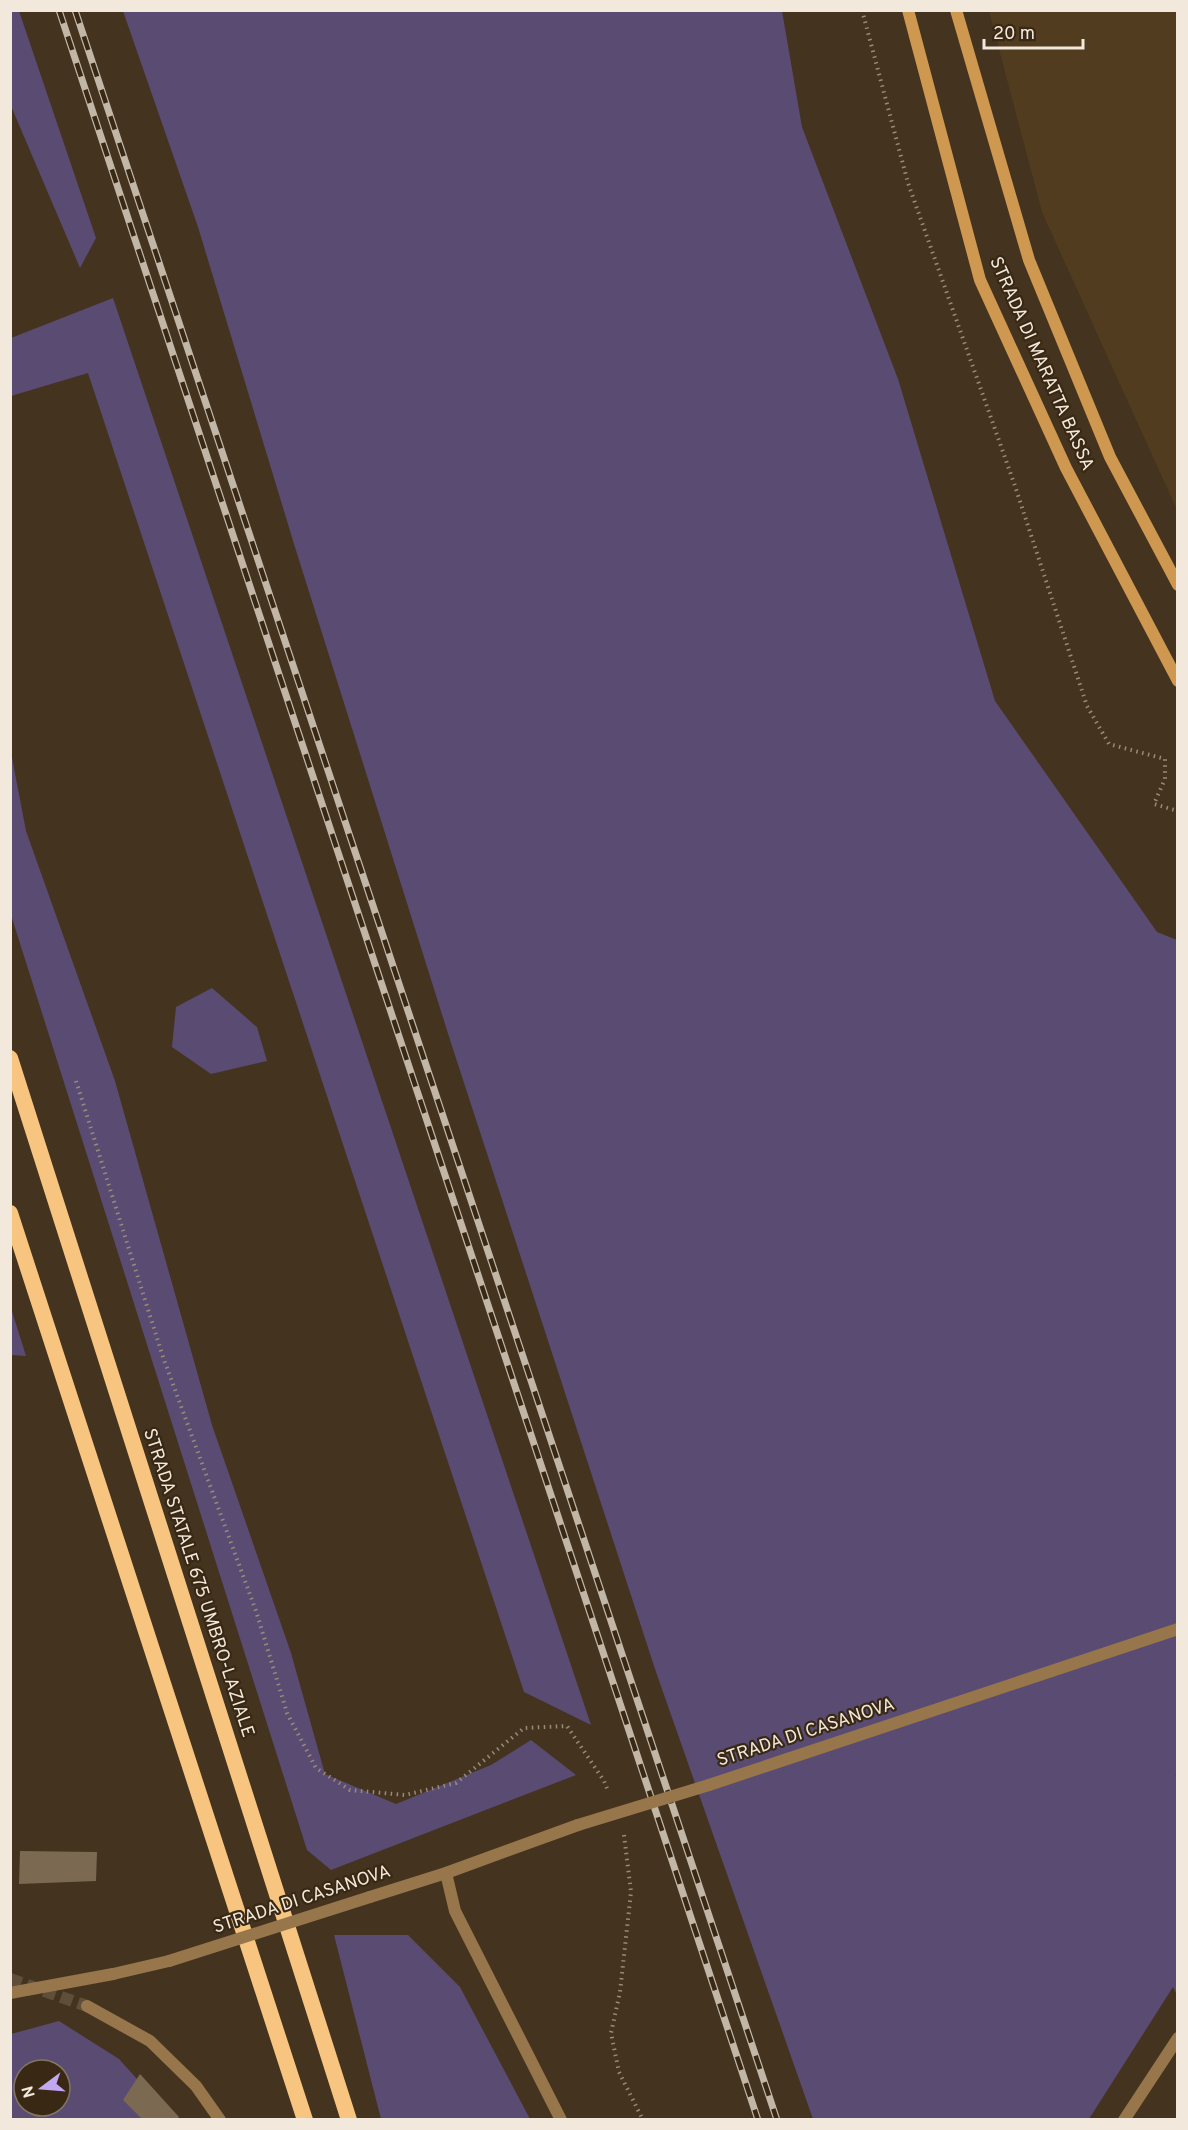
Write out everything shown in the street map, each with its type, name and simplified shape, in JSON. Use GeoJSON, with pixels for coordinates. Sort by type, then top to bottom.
{"type":"FeatureCollection","features":[{"type":"Feature","properties":{"kind":"highway","name":"STRADA STATALE 675 UMBRO-LAZIALE"},"geometry":{"type":"LineString","coordinates":[[10,1058],[349,2120]]}},
{"type":"Feature","properties":{"kind":"highway"},"geometry":{"type":"LineString","coordinates":[[10,1214],[305,2120]]}},
{"type":"Feature","properties":{"kind":"main road","name":"STRADA DI MARATTA BASSA"},"geometry":{"type":"LineString","coordinates":[[908,10],[980,280],[1066,468],[1178,681]]}},
{"type":"Feature","properties":{"kind":"main road","name":"STRADA DI MARATTA BASSA"},"geometry":{"type":"LineString","coordinates":[[956,10],[1029,260],[1110,457],[1178,585]]}},
{"type":"Feature","properties":{"kind":"street","name":"STRADA DI CASANOVA"},"geometry":{"type":"LineString","coordinates":[[10,1993],[169,1961],[446,1874],[578,1825],[709,1785],[1178,1629]]}},
{"type":"Feature","properties":{"kind":"street"},"geometry":{"type":"LineString","coordinates":[[446,1874],[455,1911],[561,2120]]}},
{"type":"Feature","properties":{"kind":"street"},"geometry":{"type":"LineString","coordinates":[[87,2006],[150,2041],[196,2086],[220,2120]]}},
{"type":"Feature","properties":{"kind":"street"},"geometry":{"type":"LineString","coordinates":[[1124,2120],[1178,2038]]}},
{"type":"Feature","properties":{"kind":"path"},"geometry":{"type":"LineString","coordinates":[[861,10],[908,183],[1014,483],[1087,706],[1109,744],[1165,759],[1165,779],[1154,804],[1178,811]]}},
{"type":"Feature","properties":{"kind":"path"},"geometry":{"type":"LineString","coordinates":[[76,1081],[163,1357],[256,1611],[287,1713],[316,1768],[350,1790],[405,1795],[456,1783],[524,1728],[567,1726],[604,1781],[612,1801]]}},
{"type":"Feature","properties":{"kind":"path"},"geometry":{"type":"LineString","coordinates":[[622,1830],[626,1840],[631,1892],[620,1992],[612,2033],[619,2072],[644,2120]]}},
{"type":"Feature","properties":{"kind":"shaded area"},"geometry":{"type":"Polygon","coordinates":[[[10,11],[19,11],[96,238],[80,268],[11,106],[10,11]]]}},
{"type":"Feature","properties":{"kind":"shaded area"},"geometry":{"type":"Polygon","coordinates":[[[123,11],[782,11],[802,127],[898,379],[995,701],[1157,932],[1177,940],[1178,1774],[1175,1776],[1178,1777],[1177,1995],[1173,1987],[1089,2119],[813,2119],[656,1672],[451,1043],[294,544],[198,227],[123,11]]]}},
{"type":"Feature","properties":{"kind":"shaded area"},"geometry":{"type":"Polygon","coordinates":[[[989,11],[1177,11],[1177,510],[1042,212],[989,11]]]}},
{"type":"Feature","properties":{"kind":"shaded area"},"geometry":{"type":"Polygon","coordinates":[[[113,298],[591,1725],[524,1692],[88,373],[11,396],[11,338],[113,298]]]}},
{"type":"Feature","properties":{"kind":"shaded area"},"geometry":{"type":"Polygon","coordinates":[[[10,747],[26,831],[115,1081],[212,1425],[291,1653],[325,1774],[396,1804],[491,1765],[531,1740],[576,1775],[331,1870],[307,1850],[11,915],[10,747]]]}},
{"type":"Feature","properties":{"kind":"shaded area"},"geometry":{"type":"Polygon","coordinates":[[[212,988],[257,1027],[267,1061],[211,1074],[172,1047],[176,1007],[212,988]]]}},
{"type":"Feature","properties":{"kind":"shaded area"},"geometry":{"type":"Polygon","coordinates":[[[11,1308],[26,1356],[11,1355],[11,1308]]]}},
{"type":"Feature","properties":{"kind":"shaded area"},"geometry":{"type":"Polygon","coordinates":[[[334,1935],[408,1935],[460,1987],[530,2119],[381,2119],[334,1935]]]}},
{"type":"Feature","properties":{"kind":"shaded area"},"geometry":{"type":"Polygon","coordinates":[[[59,2021],[119,2059],[173,2119],[11,2120],[11,2034],[59,2021]]]}},
{"type":"Feature","properties":{"kind":"building"},"geometry":{"type":"Polygon","coordinates":[[[20,1851],[97,1852],[96,1881],[19,1884],[20,1851]]]}},
{"type":"Feature","properties":{"kind":"building"},"geometry":{"type":"Polygon","coordinates":[[[140,2074],[179,2117],[177,2120],[143,2120],[123,2100],[140,2074]]]}},
{"type":"Feature","properties":{"kind":"tunnel"},"geometry":{"type":"LineString","coordinates":[[10,1979],[87,2006]]}},
{"type":"Feature","properties":{"kind":"railway"},"geometry":{"type":"LineString","coordinates":[[59,10],[758,2120]]}},
{"type":"Feature","properties":{"kind":"railway"},"geometry":{"type":"LineString","coordinates":[[75,10],[777,2120]]}}]}
